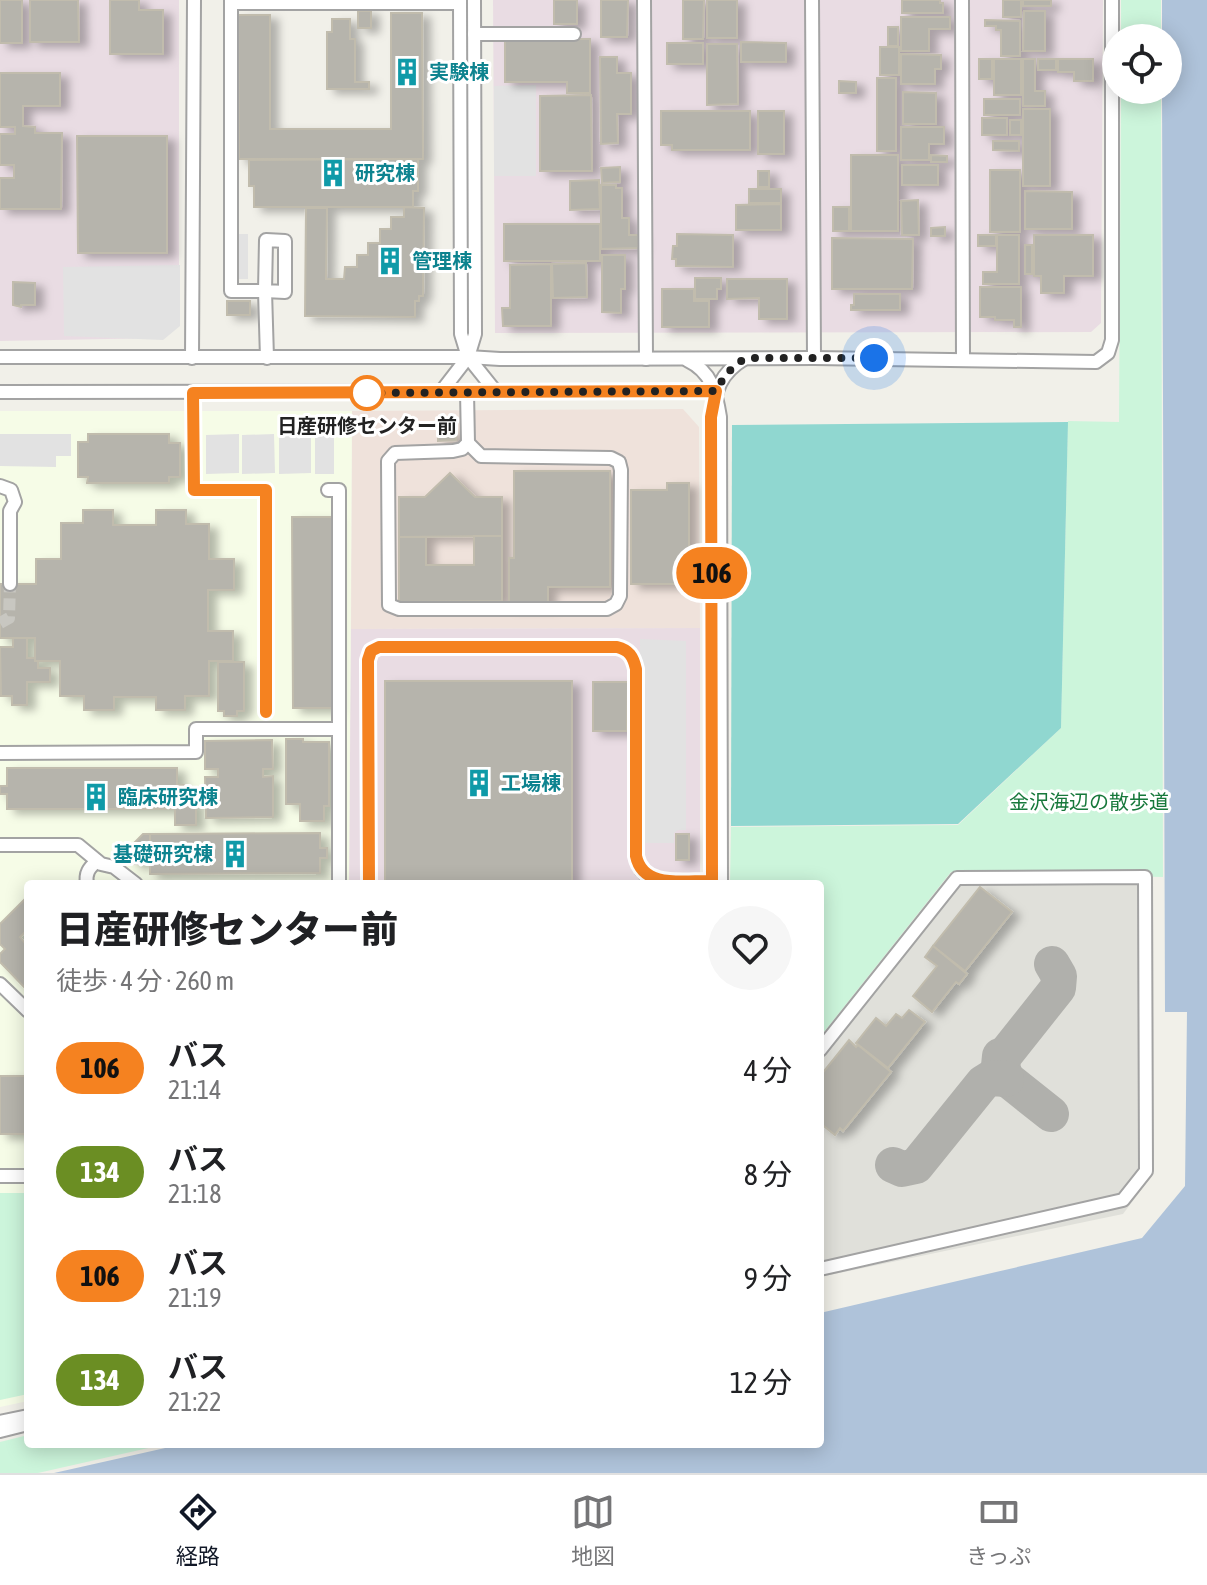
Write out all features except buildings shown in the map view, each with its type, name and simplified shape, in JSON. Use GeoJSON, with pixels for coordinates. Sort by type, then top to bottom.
{"type":"FeatureCollection","features":[{"type":"Feature","properties":{"kind":"street"},"geometry":{"type":"LineString","coordinates":[[192,358],[194,0]]}},
{"type":"Feature","properties":{"kind":"street"},"geometry":{"type":"LineString","coordinates":[[441,392],[468,357],[475,334],[474,0]]}},
{"type":"Feature","properties":{"kind":"street"},"geometry":{"type":"LineString","coordinates":[[644,0],[646,359]]}},
{"type":"Feature","properties":{"kind":"street"},"geometry":{"type":"LineString","coordinates":[[812,0],[814,358]]}},
{"type":"Feature","properties":{"kind":"street"},"geometry":{"type":"LineString","coordinates":[[962,0],[963,359]]}},
{"type":"Feature","properties":{"kind":"street"},"geometry":{"type":"LineString","coordinates":[[0,357],[814,358],[1096,362],[1108,353],[1112,340],[1112,0]]}},
{"type":"Feature","properties":{"kind":"street"},"geometry":{"type":"LineString","coordinates":[[267,358],[265,291],[231,291],[231,1],[460,2],[461,334],[468,357],[496,392]]}},
{"type":"Feature","properties":{"kind":"street"},"geometry":{"type":"LineString","coordinates":[[474,34],[574,34]]}},
{"type":"Feature","properties":{"kind":"street"},"geometry":{"type":"LineString","coordinates":[[474,99],[489,99]]}},
{"type":"Feature","properties":{"kind":"street"},"geometry":{"type":"LineString","coordinates":[[474,166],[490,166]]}},
{"type":"Feature","properties":{"kind":"street"},"geometry":{"type":"LineString","coordinates":[[716,880],[711,417],[716,391],[725,374],[746,358]]}},
{"type":"Feature","properties":{"kind":"street"},"geometry":{"type":"LineString","coordinates":[[683,359],[701,368],[716,391]]}},
{"type":"Feature","properties":{"kind":"street"},"geometry":{"type":"LineString","coordinates":[[0,392],[716,391]]}},
{"type":"Feature","properties":{"kind":"street"},"geometry":{"type":"LineString","coordinates":[[467,392],[468,443],[481,456],[611,458],[619,462],[620,596],[616,604],[607,609],[399,609],[389,605],[388,461],[395,453],[453,451],[462,449],[468,443]]}},
{"type":"Feature","properties":{"kind":"street"},"geometry":{"type":"LineString","coordinates":[[193,393],[194,490],[266,490],[266,712]]}},
{"type":"Feature","properties":{"kind":"street"},"geometry":{"type":"LineString","coordinates":[[0,486],[11,490],[15,502],[10,511],[10,584]]}},
{"type":"Feature","properties":{"kind":"street"},"geometry":{"type":"LineString","coordinates":[[328,490],[339,490],[339,880]]}},
{"type":"Feature","properties":{"kind":"street"},"geometry":{"type":"LineString","coordinates":[[369,880],[368,660],[371,651],[379,647],[617,647],[631,654],[636,669],[636,856],[643,873],[655,880]]}},
{"type":"Feature","properties":{"kind":"street"},"geometry":{"type":"LineString","coordinates":[[0,753],[196,752],[196,729],[339,729]]}},
{"type":"Feature","properties":{"kind":"street"},"geometry":{"type":"LineString","coordinates":[[0,845],[78,845],[101,864],[114,867],[131,880]]}},
{"type":"Feature","properties":{"kind":"street"},"geometry":{"type":"LineString","coordinates":[[86,880],[89,868],[97,861]]}},
{"type":"Feature","properties":{"kind":"street"},"geometry":{"type":"LineString","coordinates":[[824,1045],[957,878],[1145,877],[1146,1171],[1123,1200],[824,1268]]}},
{"type":"Feature","properties":{"kind":"street"},"geometry":{"type":"LineString","coordinates":[[0,984],[24,1007]]}},
{"type":"Feature","properties":{"kind":"street"},"geometry":{"type":"LineString","coordinates":[[0,1176],[24,1176]]}},
{"type":"Feature","properties":{"kind":"street"},"geometry":{"type":"LineString","coordinates":[[0,1422],[24,1417]]}},
{"type":"Feature","properties":{"kind":"street"},"geometry":{"type":"LineString","coordinates":[[0,1431],[24,1425]]}},
{"type":"Feature","properties":{"kind":"shaded area"},"geometry":{"type":"Polygon","coordinates":[[[0,0],[179,0],[179,321],[161,338],[0,341],[0,0]]]}},
{"type":"Feature","properties":{"kind":"shaded area"},"geometry":{"type":"Polygon","coordinates":[[[493,0],[1103,0],[1101,323],[1091,332],[495,333],[493,0]]]}},
{"type":"Feature","properties":{"kind":"shaded area"},"geometry":{"type":"Polygon","coordinates":[[[1162,0],[1207,0],[1207,1473],[54,1473],[165,1448],[824,1448],[824,1312],[1142,1238],[1185,1186],[1187,1012],[1165,1012],[1162,104],[1182,104],[1182,24],[1162,24],[1162,0]]]}},
{"type":"Feature","properties":{"kind":"shaded area"},"geometry":{"type":"Polygon","coordinates":[[[536,85],[536,176],[494,176],[494,86],[536,85]]]}},
{"type":"Feature","properties":{"kind":"shaded area"},"geometry":{"type":"Polygon","coordinates":[[[238,234],[248,234],[248,279],[238,279],[238,234]]]}},
{"type":"Feature","properties":{"kind":"shaded area"},"geometry":{"type":"Polygon","coordinates":[[[180,265],[180,326],[163,340],[64,336],[63,267],[180,265]]]}},
{"type":"Feature","properties":{"kind":"shaded area"},"geometry":{"type":"Polygon","coordinates":[[[683,409],[699,427],[700,628],[351,629],[352,411],[683,409]]]}},
{"type":"Feature","properties":{"kind":"shaded area"},"geometry":{"type":"Polygon","coordinates":[[[0,411],[352,411],[349,880],[24,880],[24,1402],[0,1407],[0,411]]]}},
{"type":"Feature","properties":{"kind":"shaded area"},"geometry":{"type":"Polygon","coordinates":[[[1068,422],[1061,728],[958,824],[731,826],[732,425],[1068,422]]]}},
{"type":"Feature","properties":{"kind":"shaded area"},"geometry":{"type":"Polygon","coordinates":[[[0,434],[71,434],[71,456],[56,456],[56,467],[0,466],[0,434]]]}},
{"type":"Feature","properties":{"kind":"shaded area"},"geometry":{"type":"Polygon","coordinates":[[[239,434],[239,473],[206,474],[206,435],[239,434]]]}},
{"type":"Feature","properties":{"kind":"shaded area"},"geometry":{"type":"Polygon","coordinates":[[[274,434],[275,473],[242,474],[242,435],[274,434]]]}},
{"type":"Feature","properties":{"kind":"shaded area"},"geometry":{"type":"Polygon","coordinates":[[[311,434],[311,473],[279,474],[279,435],[311,434]]]}},
{"type":"Feature","properties":{"kind":"shaded area"},"geometry":{"type":"Polygon","coordinates":[[[315,435],[334,435],[334,474],[315,474],[315,435]]]}},
{"type":"Feature","properties":{"kind":"shaded area"},"geometry":{"type":"Polygon","coordinates":[[[700,628],[700,880],[349,880],[351,629],[700,628]]]}},
{"type":"Feature","properties":{"kind":"shaded area"},"geometry":{"type":"Polygon","coordinates":[[[640,639],[686,641],[686,830],[674,833],[674,843],[641,843],[640,639]]]}},
{"type":"Feature","properties":{"kind":"shaded area"},"geometry":{"type":"Polygon","coordinates":[[[951,875],[1149,877],[1151,1177],[1123,1214],[824,1276],[824,1035],[951,875]]]}},
{"type":"Feature","properties":{"kind":"green space"},"geometry":{"type":"Polygon","coordinates":[[[1121,0],[1161,0],[1161,24],[1121,24],[1121,0]]]}},
{"type":"Feature","properties":{"kind":"green space","name":"金沢海辺の散歩道"},"geometry":{"type":"Polygon","coordinates":[[[1121,104],[1161,104],[1163,877],[951,872],[824,1032],[824,880],[730,880],[731,827],[958,825],[1061,728],[1068,421],[1119,422],[1121,104]]]}},
{"type":"Feature","properties":{"kind":"green space"},"geometry":{"type":"Polygon","coordinates":[[[0,1193],[24,1193],[24,1395],[0,1400],[0,1193]]]}},
{"type":"Feature","properties":{"kind":"green space"},"geometry":{"type":"Polygon","coordinates":[[[24,1436],[24,1448],[148,1448],[38,1473],[0,1473],[0,1442],[24,1436]]]}},
{"type":"Feature","properties":{"kind":"taxiway"},"geometry":{"type":"LineString","coordinates":[[1006,1079],[1002,1066],[1004,1056],[1058,988],[1059,976],[1052,964]]}},
{"type":"Feature","properties":{"kind":"taxiway"},"geometry":{"type":"LineString","coordinates":[[1000,1056],[1002,1075],[1051,1114]]}},
{"type":"Feature","properties":{"kind":"taxiway"},"geometry":{"type":"LineString","coordinates":[[893,1165],[902,1169],[916,1166],[983,1083],[991,1078],[1006,1079]]}},
{"type":"Feature","properties":{"kind":"tunnel"},"geometry":{"type":"LineString","coordinates":[[0,623],[9,618],[10,584]]}},
{"type":"Feature","properties":{"kind":"bus line","name":"106"},"geometry":{"type":"LineString","coordinates":[[266,712],[266,490],[194,490],[193,393],[716,391],[711,417],[712,880]]}},
{"type":"Feature","properties":{"kind":"bus line","name":"106"},"geometry":{"type":"LineString","coordinates":[[369,880],[368,660],[371,651],[379,647],[625,649],[631,654],[636,669],[636,856],[643,873],[659,880]]}},
{"type":"Feature","properties":{"kind":"place","name":"実験棟"},"geometry":{"type":"Point","coordinates":[407,72]}},
{"type":"Feature","properties":{"kind":"place","name":"研究棟"},"geometry":{"type":"Point","coordinates":[333,173]}},
{"type":"Feature","properties":{"kind":"place","name":"管理棟"},"geometry":{"type":"Point","coordinates":[390,261]}},
{"type":"Feature","properties":{"kind":"place","name":"日産研修センター前"},"geometry":{"type":"Point","coordinates":[367,393]}},
{"type":"Feature","properties":{"kind":"place","name":"工場棟"},"geometry":{"type":"Point","coordinates":[479,783]}},
{"type":"Feature","properties":{"kind":"place","name":"臨床研究棟"},"geometry":{"type":"Point","coordinates":[96,797]}},
{"type":"Feature","properties":{"kind":"place","name":"基礎研究棟"},"geometry":{"type":"Point","coordinates":[235,854]}},
{"type":"Feature","properties":{"kind":"route"},"geometry":{"type":"LineString","coordinates":[[367,393],[716,391],[725,374],[746,358],[874,358]]}}]}
